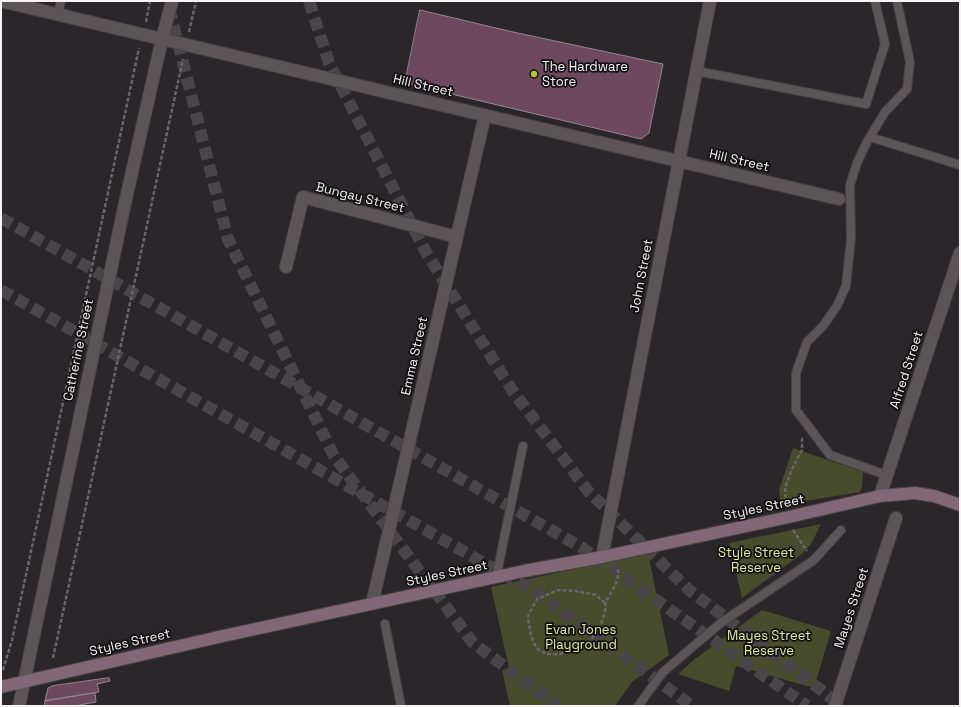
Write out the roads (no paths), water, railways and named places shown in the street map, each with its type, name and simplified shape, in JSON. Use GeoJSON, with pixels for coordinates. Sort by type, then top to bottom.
{"type":"FeatureCollection","features":[{"type":"Feature","properties":{"kind":"main road","name":"Styles Street"},"geometry":{"type":"LineString","coordinates":[[1,687],[372,604],[524,571],[602,557],[880,496],[914,493],[934,496],[960,505]]}},
{"type":"Feature","properties":{"kind":"street","name":"Hill Street"},"geometry":{"type":"LineString","coordinates":[[1,1],[839,199]]}},
{"type":"Feature","properties":{"kind":"street","name":"Catherine Street"},"geometry":{"type":"LineString","coordinates":[[19,706],[120,226],[172,1]]}},
{"type":"Feature","properties":{"kind":"street","name":"John Street"},"geometry":{"type":"LineString","coordinates":[[602,557],[710,1]]}},
{"type":"Feature","properties":{"kind":"street","name":"Emma Street"},"geometry":{"type":"LineString","coordinates":[[372,604],[485,115]]}},
{"type":"Feature","properties":{"kind":"street","name":"Bungay Street"},"geometry":{"type":"LineString","coordinates":[[286,267],[303,197],[457,237]]}},
{"type":"Feature","properties":{"kind":"street","name":"Alfred Street"},"geometry":{"type":"LineString","coordinates":[[880,496],[960,253]]}},
{"type":"Feature","properties":{"kind":"street","name":"Mayes Street"},"geometry":{"type":"LineString","coordinates":[[835,706],[896,518]]}},
{"type":"Feature","properties":{"kind":"lane"},"geometry":{"type":"LineString","coordinates":[[58,14],[61,1]]}},
{"type":"Feature","properties":{"kind":"lane"},"geometry":{"type":"LineString","coordinates":[[696,71],[866,104],[885,44],[875,1]]}},
{"type":"Feature","properties":{"kind":"lane"},"geometry":{"type":"LineString","coordinates":[[886,475],[830,454],[796,410],[796,373],[807,342],[823,326],[838,306],[846,286],[851,238],[849,201],[850,184],[857,163],[885,112],[907,89],[910,62],[897,1]]}},
{"type":"Feature","properties":{"kind":"lane"},"geometry":{"type":"LineString","coordinates":[[870,137],[960,165]]}},
{"type":"Feature","properties":{"kind":"lane"},"geometry":{"type":"LineString","coordinates":[[496,578],[523,446]]}},
{"type":"Feature","properties":{"kind":"lane"},"geometry":{"type":"LineString","coordinates":[[638,706],[663,672],[722,622],[814,560],[841,530]]}},
{"type":"Feature","properties":{"kind":"lane"},"geometry":{"type":"LineString","coordinates":[[385,624],[401,706]]}},
{"type":"Feature","properties":{"kind":"tunnel"},"geometry":{"type":"LineString","coordinates":[[309,1],[329,63],[427,254],[512,390],[588,491],[689,590],[842,706]]}},
{"type":"Feature","properties":{"kind":"tunnel"},"geometry":{"type":"LineString","coordinates":[[169,8],[228,239],[334,456],[473,643],[558,706]]}},
{"type":"Feature","properties":{"kind":"tunnel"},"geometry":{"type":"LineString","coordinates":[[1,218],[581,547],[807,706]]}},
{"type":"Feature","properties":{"kind":"tunnel"},"geometry":{"type":"LineString","coordinates":[[1,290],[539,594],[692,706]]}},
{"type":"Feature","properties":{"kind":"place","name":"The Hardware Store"},"geometry":{"type":"Point","coordinates":[534,74]}},
{"type":"Feature","properties":{"kind":"park label","name":"Style Street Reserve"},"geometry":{"type":"Point","coordinates":[756,560]}},
{"type":"Feature","properties":{"kind":"park label","name":"Evan Jones Playground"},"geometry":{"type":"Point","coordinates":[581,638]}},
{"type":"Feature","properties":{"kind":"park label","name":"Mayes Street Reserve"},"geometry":{"type":"Point","coordinates":[769,644]}}]}
